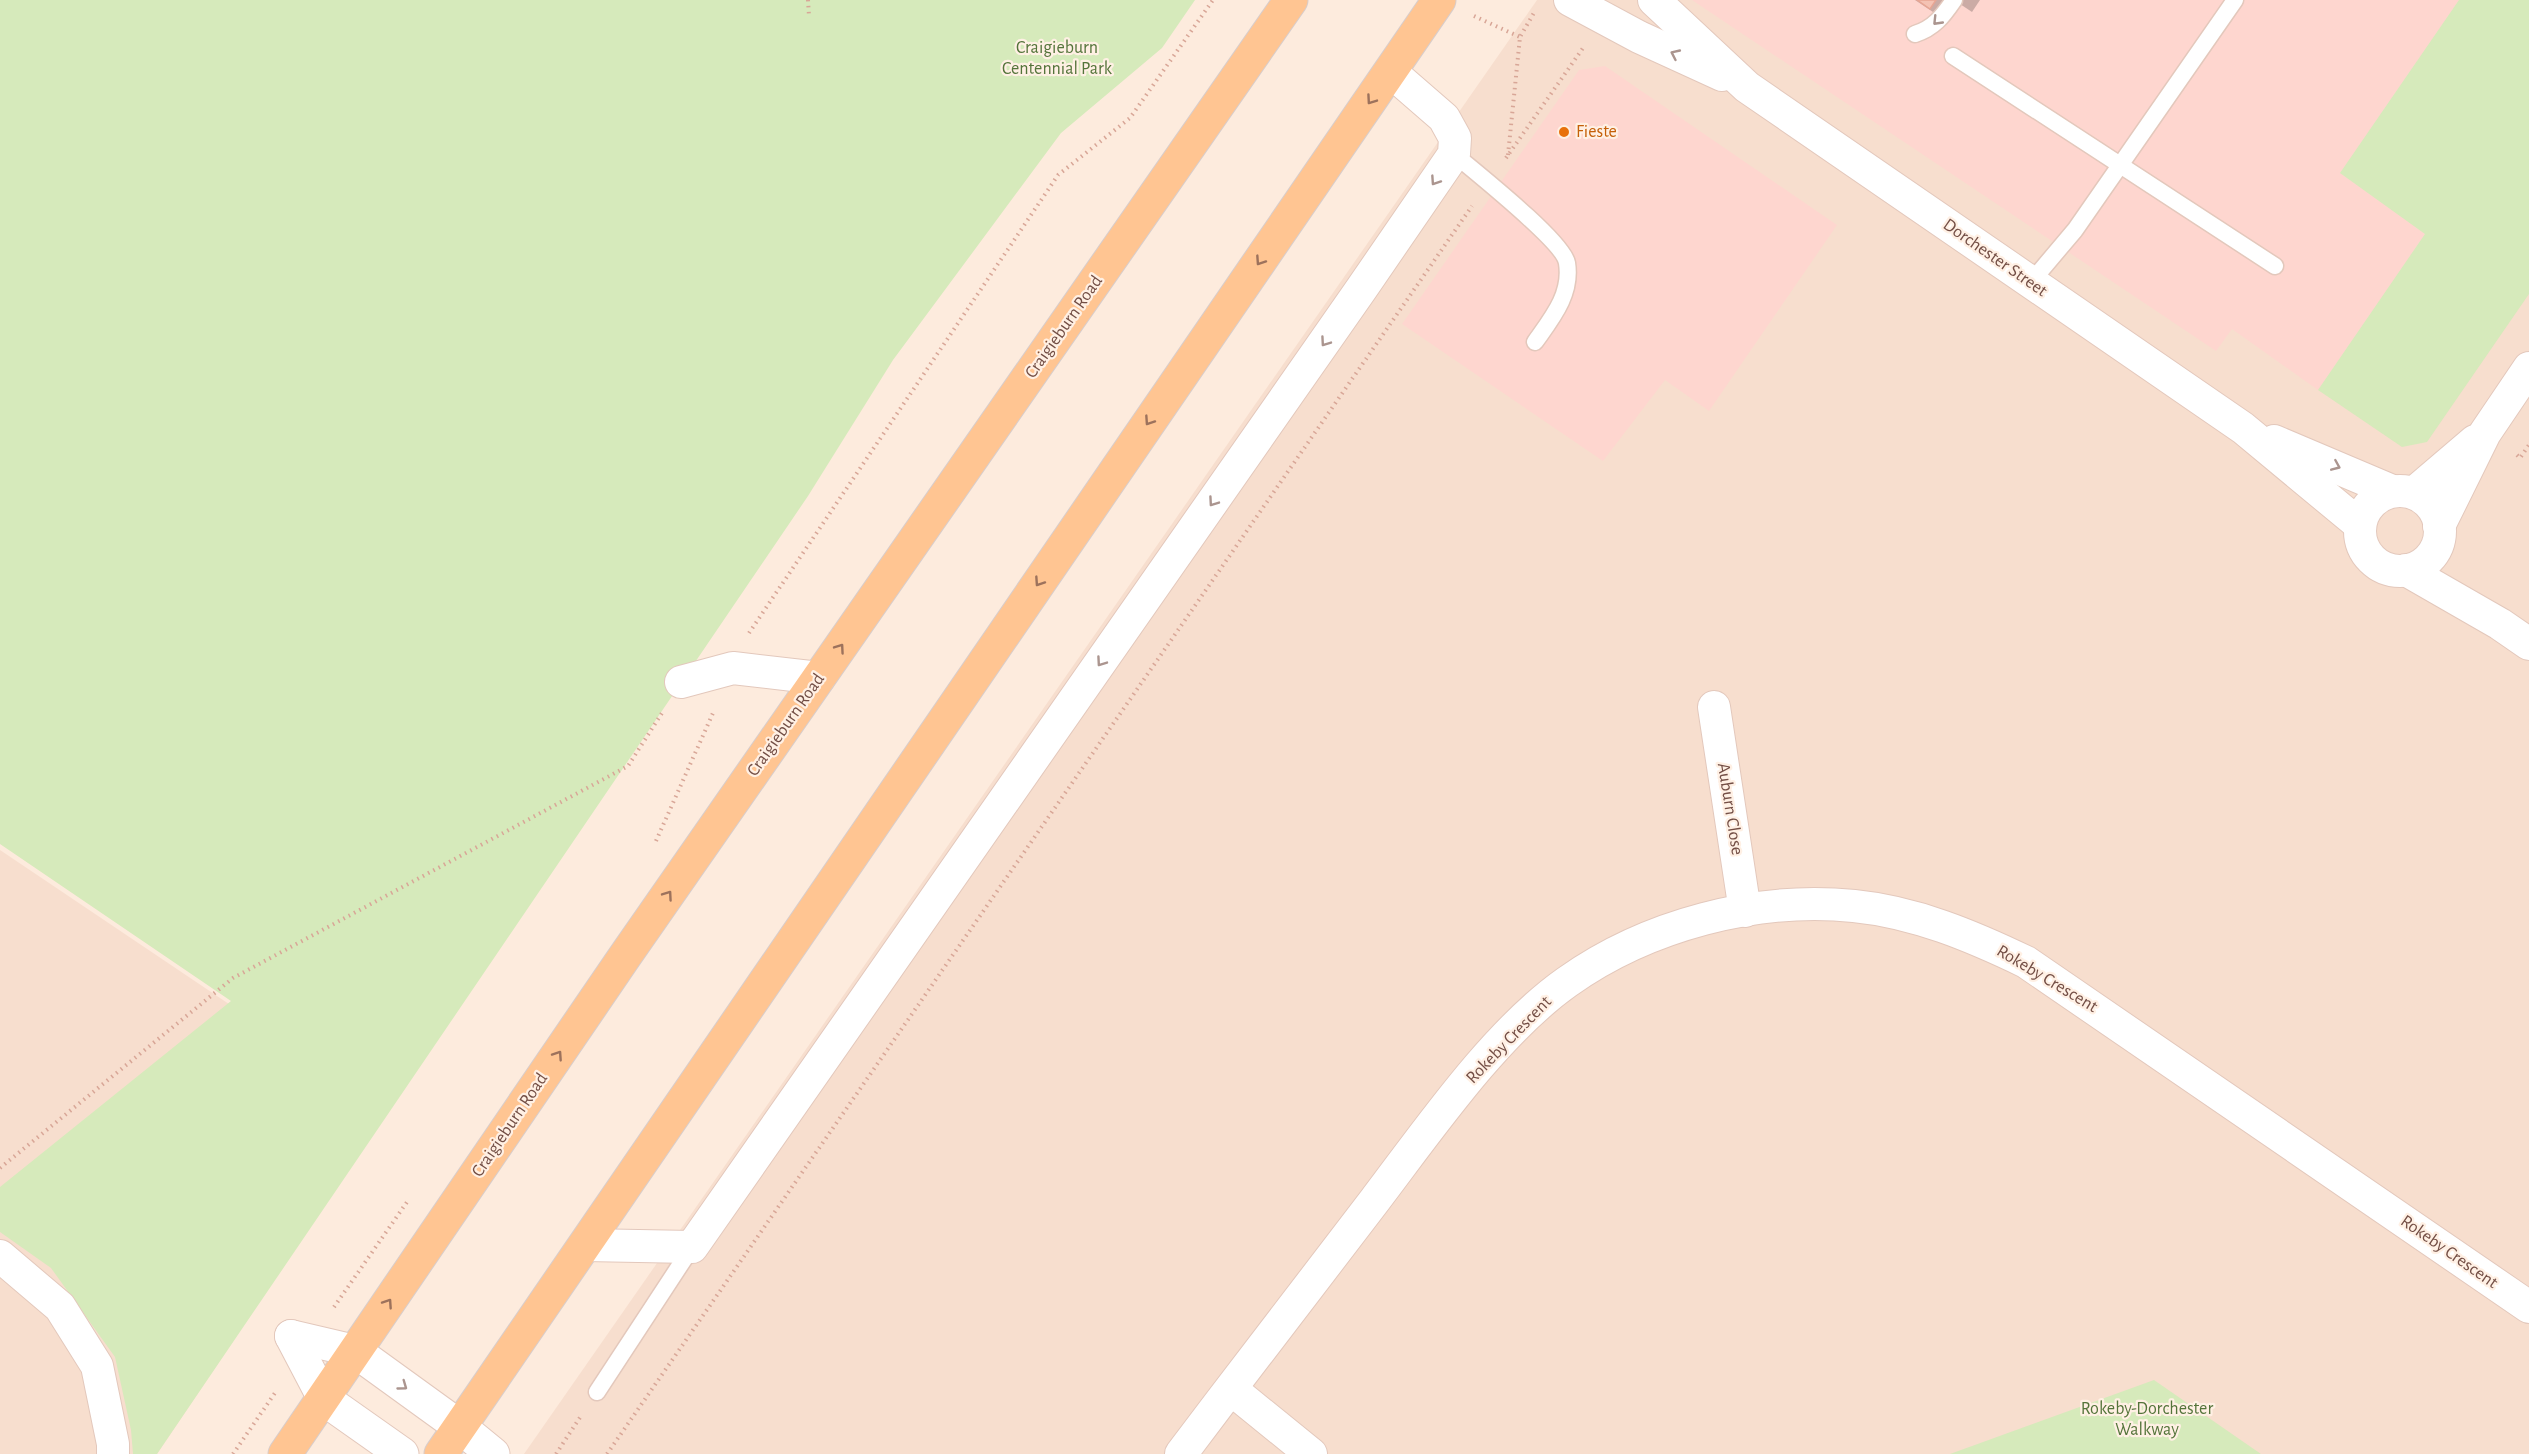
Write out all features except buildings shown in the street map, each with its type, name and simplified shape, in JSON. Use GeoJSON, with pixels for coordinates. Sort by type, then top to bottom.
{"type":"FeatureCollection","features":[{"type":"Feature","properties":{"kind":"main road","name":"Craigieburn Road"},"geometry":{"type":"LineString","coordinates":[[285,1454],[619,966],[1291,0]]}},
{"type":"Feature","properties":{"kind":"main road"},"geometry":{"type":"LineString","coordinates":[[441,1454],[1439,0]]}},
{"type":"Feature","properties":{"kind":"street","name":"Dorchester Street"},"geometry":{"type":"LineString","coordinates":[[1570,0],[1640,37],[1747,87]]}},
{"type":"Feature","properties":{"kind":"street","name":"Dorchester Street"},"geometry":{"type":"LineString","coordinates":[[1654,0],[1747,87],[2244,429],[2360,525]]}},
{"type":"Feature","properties":{"kind":"street"},"geometry":{"type":"LineString","coordinates":[[585,1245],[692,1247],[1454,154],[1455,138],[1444,118],[1391,72]]}},
{"type":"Feature","properties":{"kind":"street"},"geometry":{"type":"LineString","coordinates":[[2485,433],[2403,492],[2381,495],[2371,503],[2360,525],[2362,544],[2372,560],[2382,567],[2394,570],[2406,570],[2418,566],[2437,538],[2485,433],[2529,368]]}},
{"type":"Feature","properties":{"kind":"street","name":"Dorchester Street"},"geometry":{"type":"LineString","coordinates":[[2244,429],[2403,492]]}},
{"type":"Feature","properties":{"kind":"street"},"geometry":{"type":"LineString","coordinates":[[2403,492],[2431,506],[2437,538],[2500,624]]}},
{"type":"Feature","properties":{"kind":"street"},"geometry":{"type":"LineString","coordinates":[[2406,570],[2500,624],[2529,644]]}},
{"type":"Feature","properties":{"kind":"street"},"geometry":{"type":"LineString","coordinates":[[681,682],[733,668],[819,678]]}},
{"type":"Feature","properties":{"kind":"street","name":"Auburn Close"},"geometry":{"type":"LineString","coordinates":[[1714,707],[1745,911]]}},
{"type":"Feature","properties":{"kind":"street","name":"Rokeby Crescent"},"geometry":{"type":"LineString","coordinates":[[1181,1454],[1438,1118],[1492,1053],[1532,1011],[1566,982],[1610,954],[1659,932],[1745,911],[1810,904],[1855,906],[1900,914],[1947,927],[1990,944],[2026,962],[2529,1307]]}},
{"type":"Feature","properties":{"kind":"street"},"geometry":{"type":"LineString","coordinates":[[0,1256],[60,1307],[97,1366],[113,1454]]}},
{"type":"Feature","properties":{"kind":"street"},"geometry":{"type":"LineString","coordinates":[[402,1454],[324,1399],[291,1336],[356,1351],[493,1454]]}},
{"type":"Feature","properties":{"kind":"street"},"geometry":{"type":"LineString","coordinates":[[1231,1389],[1311,1454]]}},
{"type":"Feature","properties":{"kind":"lane"},"geometry":{"type":"LineString","coordinates":[[1916,34],[1927,30],[1938,21],[1954,0]]}},
{"type":"Feature","properties":{"kind":"lane"},"geometry":{"type":"LineString","coordinates":[[2031,282],[2075,230],[2235,0]]}},
{"type":"Feature","properties":{"kind":"lane"},"geometry":{"type":"LineString","coordinates":[[1953,56],[2275,266]]}},
{"type":"Feature","properties":{"kind":"lane"},"geometry":{"type":"LineString","coordinates":[[1454,154],[1548,236],[1567,260],[1567,284],[1559,308],[1536,342]]}},
{"type":"Feature","properties":{"kind":"lane"},"geometry":{"type":"LineString","coordinates":[[597,1392],[692,1247]]}},
{"type":"Feature","properties":{"kind":"path"},"geometry":{"type":"LineString","coordinates":[[808,0],[809,16]]}},
{"type":"Feature","properties":{"kind":"path"},"geometry":{"type":"LineString","coordinates":[[654,844],[753,625],[1059,175],[1130,118],[1213,0]]}},
{"type":"Feature","properties":{"kind":"path"},"geometry":{"type":"LineString","coordinates":[[1439,0],[1520,37]]}},
{"type":"Feature","properties":{"kind":"path"},"geometry":{"type":"LineString","coordinates":[[1508,156],[1520,37],[1536,9]]}},
{"type":"Feature","properties":{"kind":"path"},"geometry":{"type":"LineString","coordinates":[[607,1454],[1405,301],[1585,45]]}},
{"type":"Feature","properties":{"kind":"path"},"geometry":{"type":"LineString","coordinates":[[0,1168],[233,978],[628,766],[681,682]]}},
{"type":"Feature","properties":{"kind":"path"},"geometry":{"type":"LineString","coordinates":[[330,1313],[410,1198]]}},
{"type":"Feature","properties":{"kind":"path"},"geometry":{"type":"LineString","coordinates":[[556,1454],[597,1392]]}},
{"type":"Feature","properties":{"kind":"shaded area"},"geometry":{"type":"Polygon","coordinates":[[[1537,0],[2529,0],[2529,1454],[524,1454],[1537,0]]]}},
{"type":"Feature","properties":{"kind":"shaded area"},"geometry":{"type":"Polygon","coordinates":[[[1692,0],[2459,0],[2340,173],[2425,234],[2318,390],[2232,329],[2216,351],[1692,0]]]}},
{"type":"Feature","properties":{"kind":"shaded area"},"geometry":{"type":"Polygon","coordinates":[[[1605,66],[1837,225],[1709,411],[1665,380],[1603,461],[1402,324],[1579,70],[1605,66]]]}},
{"type":"Feature","properties":{"kind":"shaded area"},"geometry":{"type":"Polygon","coordinates":[[[0,850],[388,1111],[157,1454],[0,1454],[0,850]]]}},
{"type":"Feature","properties":{"kind":"green space","name":"Craigieburn Centennial Park"},"geometry":{"type":"Polygon","coordinates":[[[0,0],[1195,0],[1162,48],[1061,133],[893,360],[808,496],[157,1454],[133,1454],[131,1430],[115,1357],[51,1268],[0,1232],[0,1187],[231,1001],[0,844],[0,0]]]}},
{"type":"Feature","properties":{"kind":"green space"},"geometry":{"type":"Polygon","coordinates":[[[2459,0],[2529,0],[2529,294],[2427,442],[2402,447],[2318,390],[2425,234],[2340,173],[2459,0]]]}},
{"type":"Feature","properties":{"kind":"green space","name":"Rokeby-Dorchester Walkway"},"geometry":{"type":"Polygon","coordinates":[[[2154,1380],[2261,1454],[1950,1454],[2154,1380]]]}},
{"type":"Feature","properties":{"kind":"place","name":"Fieste"},"geometry":{"type":"Point","coordinates":[1564,132]}}]}
